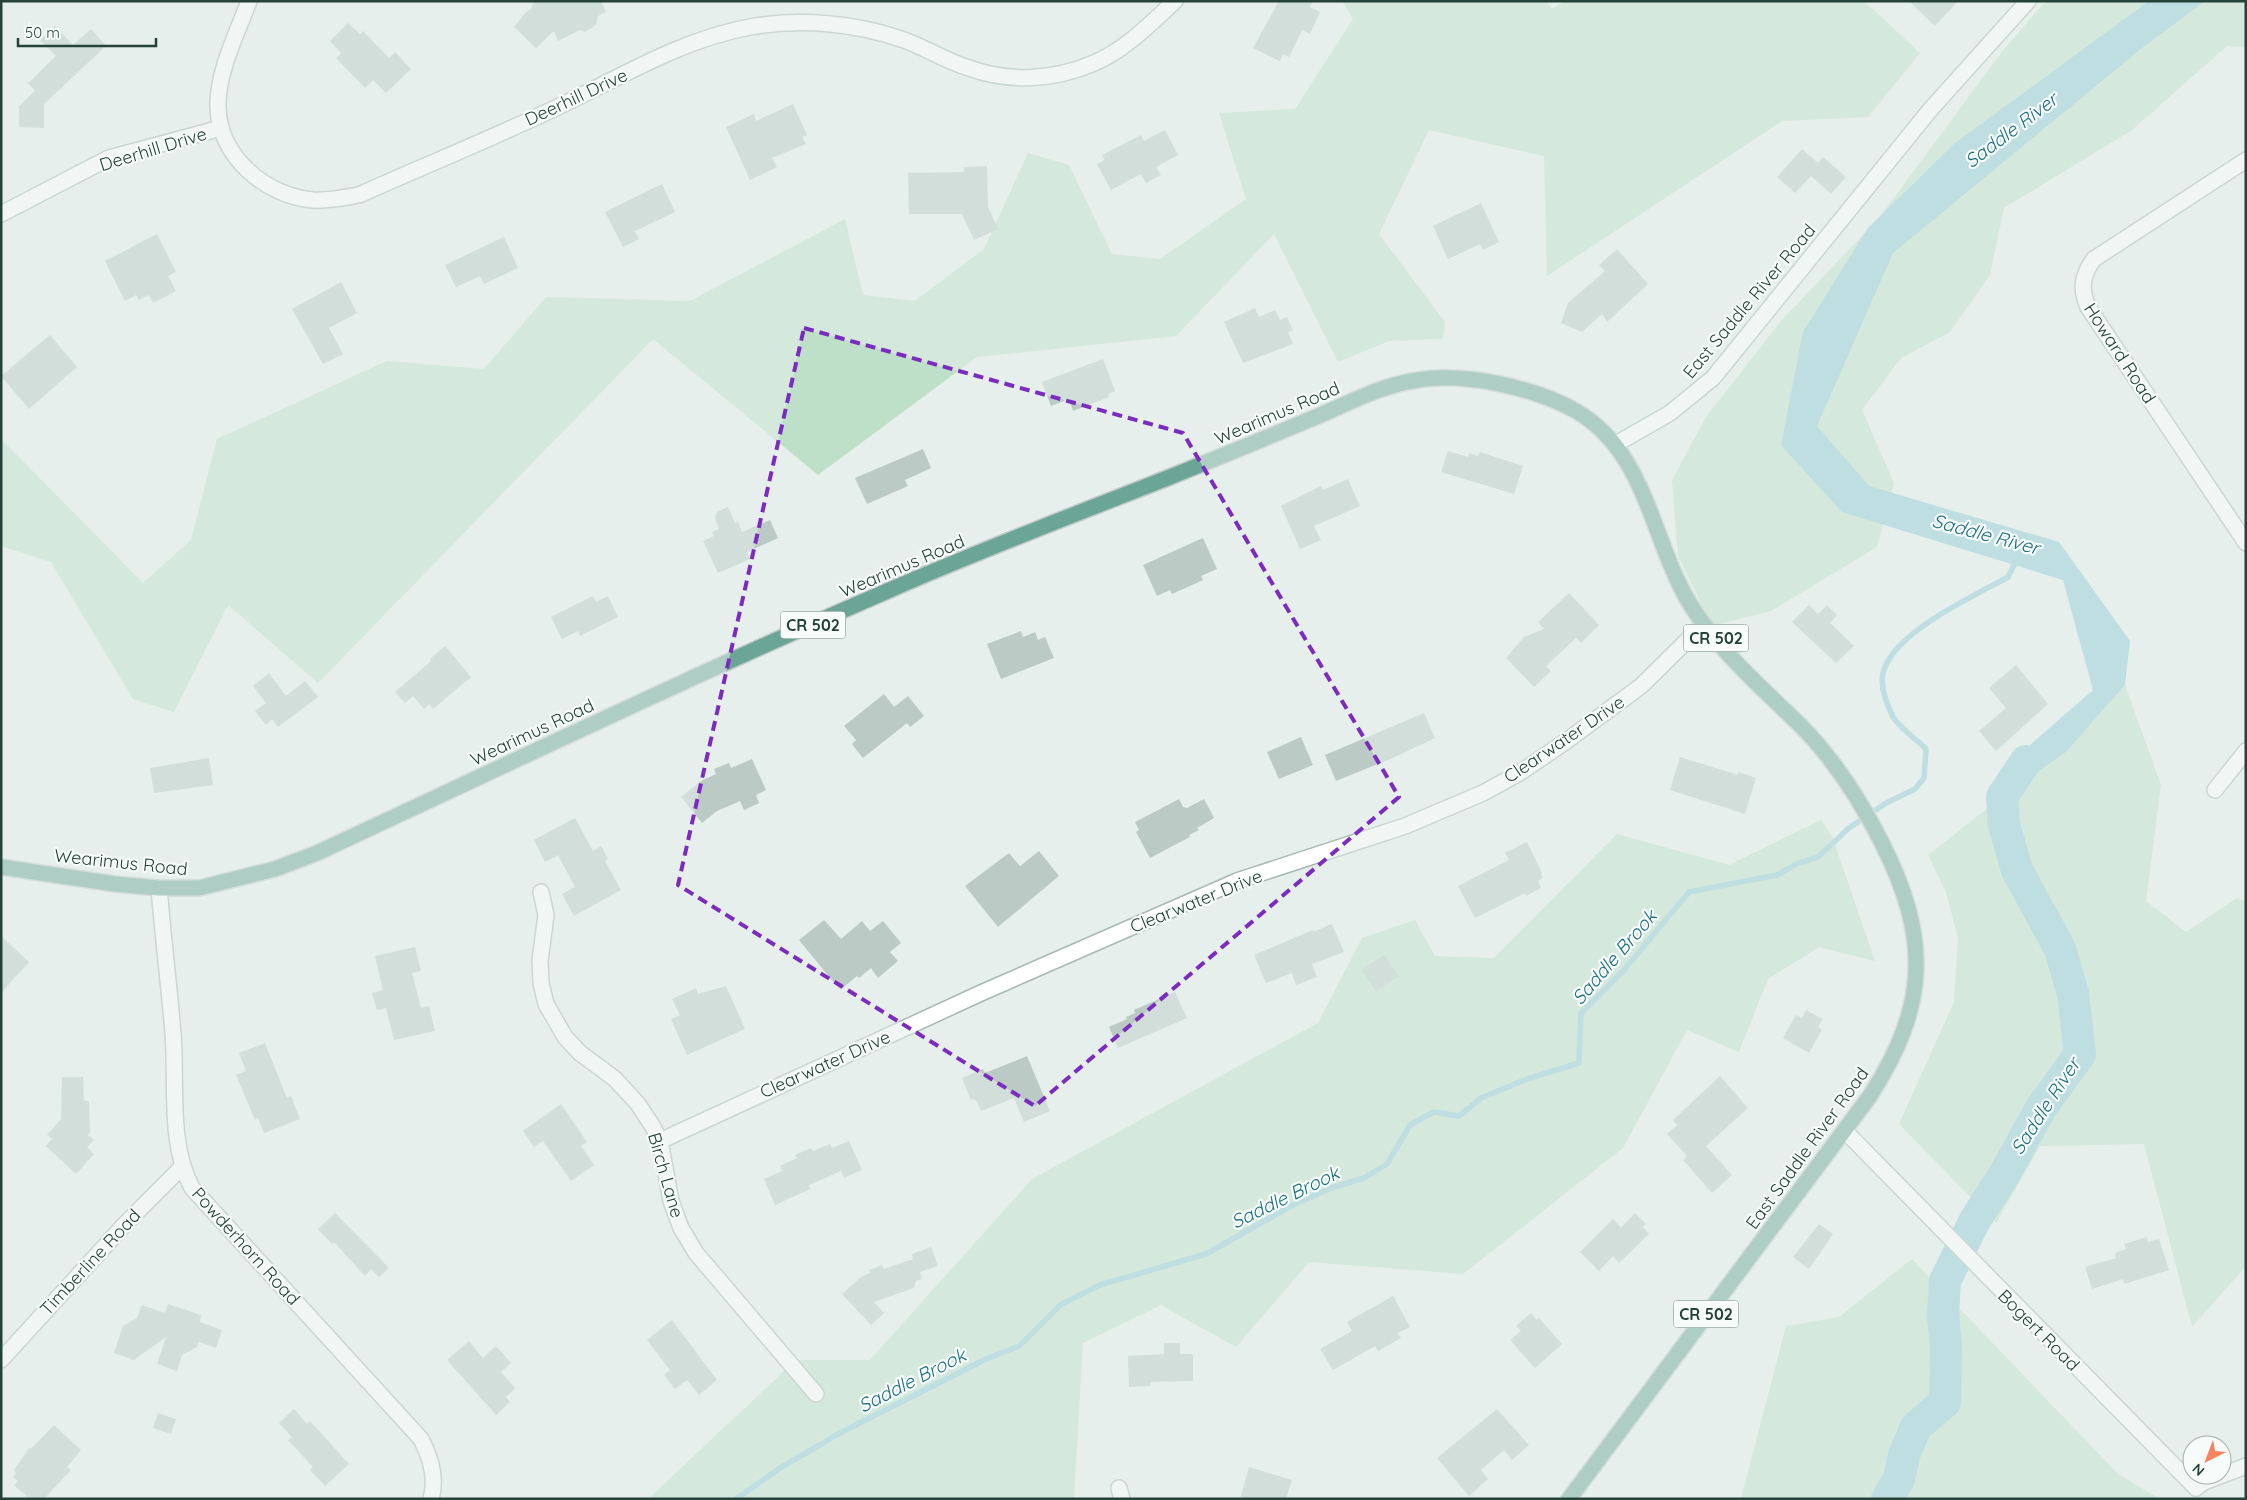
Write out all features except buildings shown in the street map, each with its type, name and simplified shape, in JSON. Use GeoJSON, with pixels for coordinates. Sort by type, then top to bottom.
{"type":"FeatureCollection","features":[{"type":"Feature","properties":{"kind":"main road","name":"Wearimus Road"},"geometry":{"type":"LineString","coordinates":[[1,866],[159,888],[200,888],[276,870],[317,853],[561,739],[894,588],[1399,384],[1421,379],[1456,378],[1504,386],[1549,399],[1577,412],[1616,444]]}},
{"type":"Feature","properties":{"kind":"main road","name":"East Saddle River Road"},"geometry":{"type":"LineString","coordinates":[[1569,1499],[1870,1096],[1893,1056],[1908,1019],[1916,980],[1917,962],[1914,925],[1903,889],[1861,803],[1820,745],[1752,678],[1704,624],[1681,587],[1661,545],[1631,467],[1616,444]]}},
{"type":"Feature","properties":{"kind":"street"},"geometry":{"type":"LineString","coordinates":[[221,128],[218,108],[219,89],[249,1]]}},
{"type":"Feature","properties":{"kind":"street","name":"Deerhill Drive"},"geometry":{"type":"LineString","coordinates":[[1,214],[110,158],[221,128],[235,157],[252,174],[271,188],[294,197],[313,200],[334,200],[368,191],[563,104],[682,46],[714,35],[752,26],[790,23],[828,24],[865,29],[902,39],[968,68],[996,76],[1046,77],[1072,72],[1096,62],[1119,49],[1176,1]]}},
{"type":"Feature","properties":{"kind":"street","name":"East Saddle River Road"},"geometry":{"type":"LineString","coordinates":[[1616,444],[1670,414],[1713,378],[1930,110],[2028,1]]}},
{"type":"Feature","properties":{"kind":"street","name":"Howard Road"},"geometry":{"type":"LineString","coordinates":[[2246,160],[2094,259],[2087,270],[2083,282],[2083,296],[2088,307],[2246,543]]}},
{"type":"Feature","properties":{"kind":"street","name":"Clearwater Drive"},"geometry":{"type":"LineString","coordinates":[[660,1140],[981,993],[1236,881],[1405,826],[1483,793],[1521,772],[1566,742],[1641,686],[1704,624]]}},
{"type":"Feature","properties":{"kind":"street"},"geometry":{"type":"LineString","coordinates":[[2214,790],[2246,751]]}},
{"type":"Feature","properties":{"kind":"street","name":"Powderhorn Road"},"geometry":{"type":"LineString","coordinates":[[159,888],[173,1035],[178,1151],[182,1167],[192,1188],[421,1440],[429,1455],[434,1474],[431,1499]]}},
{"type":"Feature","properties":{"kind":"street","name":"Birch Lane"},"geometry":{"type":"LineString","coordinates":[[541,892],[546,914],[540,961],[541,984],[546,1004],[554,1022],[565,1038],[615,1079],[638,1104],[660,1140],[671,1201],[681,1228],[696,1253],[816,1394]]}},
{"type":"Feature","properties":{"kind":"street","name":"Bogert Road"},"geometry":{"type":"LineString","coordinates":[[1845,1131],[2194,1494],[2204,1482],[2246,1466]]}},
{"type":"Feature","properties":{"kind":"street","name":"Timberline Road"},"geometry":{"type":"LineString","coordinates":[[1,1360],[126,1222],[182,1167]]}},
{"type":"Feature","properties":{"kind":"highlighted area"},"geometry":{"type":"Polygon","coordinates":[[[804,328],[1183,433],[1399,797],[1035,1106],[678,885],[804,328]]]}},
{"type":"Feature","properties":{"kind":"green space"},"geometry":{"type":"Polygon","coordinates":[[[1342,1],[1546,1],[1552,9],[1565,1],[1864,1],[1920,53],[1868,117],[1782,121],[1547,276],[1544,156],[1429,130],[1379,234],[1445,322],[1443,339],[1389,341],[1338,362],[1274,234],[1176,336],[977,357],[818,475],[653,339],[318,683],[228,605],[174,712],[133,699],[51,562],[1,546],[1,439],[143,583],[191,540],[217,439],[387,361],[484,369],[546,297],[690,301],[845,219],[863,295],[915,301],[984,249],[1028,153],[1069,165],[1112,254],[1160,259],[1246,199],[1219,113],[1295,109],[1353,19],[1342,1]]]}},
{"type":"Feature","properties":{"kind":"green space"},"geometry":{"type":"Polygon","coordinates":[[[2046,1],[2246,1],[2246,47],[2227,46],[2132,130],[2004,208],[1990,275],[1950,332],[1901,358],[1862,410],[1894,483],[1877,547],[1771,611],[1712,626],[1678,556],[1672,480],[1706,417],[1781,321],[1879,218],[2004,49],[2046,1]]]}},
{"type":"Feature","properties":{"kind":"green space"},"geometry":{"type":"Polygon","coordinates":[[[2125,685],[2161,785],[2146,901],[2186,932],[2237,898],[2246,902],[2246,1266],[2192,1327],[2144,1144],[2040,1146],[1996,1223],[1899,1124],[1954,1002],[1958,938],[1946,892],[1928,855],[2002,797],[2066,752],[2125,685]]]}},
{"type":"Feature","properties":{"kind":"green space"},"geometry":{"type":"Polygon","coordinates":[[[1821,820],[1832,836],[1875,961],[1819,947],[1768,979],[1739,1052],[1687,1030],[1623,1148],[1463,1274],[1309,1262],[1236,1347],[1161,1305],[1083,1343],[1074,1499],[648,1499],[796,1360],[870,1360],[1032,1179],[1318,1023],[1362,938],[1415,920],[1435,956],[1494,958],[1617,834],[1729,865],[1821,820]]]}},
{"type":"Feature","properties":{"kind":"green space"},"geometry":{"type":"Polygon","coordinates":[[[1912,1259],[2118,1474],[2160,1499],[1741,1499],[1786,1326],[1839,1317],[1912,1259]]]}},
{"type":"Feature","properties":{"kind":"water"},"geometry":{"type":"Polygon","coordinates":[[[2149,1],[2205,1],[2142,48],[1893,253],[1817,426],[1869,486],[2059,542],[2130,641],[2125,685],[2066,752],[2002,797],[2007,765],[2093,690],[2063,580],[1842,512],[1781,445],[1803,332],[1868,228],[1955,143],[2149,1]]]}},
{"type":"Feature","properties":{"kind":"waterway","name":"Saddle Brook"},"geometry":{"type":"LineString","coordinates":[[736,1499],[780,1468],[840,1433],[984,1360],[1019,1346],[1060,1305],[1100,1285],[1206,1254],[1291,1206],[1331,1188],[1364,1178],[1387,1164],[1410,1125],[1434,1112],[1459,1116],[1481,1098],[1527,1079],[1579,1063],[1581,1013],[1624,970],[1689,892],[1777,875],[1796,864],[1818,857],[1849,828],[1886,803],[1915,789],[1924,778],[1926,749],[1904,730],[1893,717],[1883,689],[1883,673],[1890,658],[1918,630],[1956,605],[2008,577],[2014,565]]}},
{"type":"Feature","properties":{"kind":"waterway","name":"Saddle River"},"geometry":{"type":"LineString","coordinates":[[1887,1499],[1899,1479],[1904,1455],[1916,1427],[1945,1402],[1946,1347],[1943,1315],[1945,1281],[1975,1220],[2004,1175],[2041,1108],[2080,1054],[2073,994],[2060,949],[2017,870],[2004,825],[2002,797],[2026,761]]}}]}
